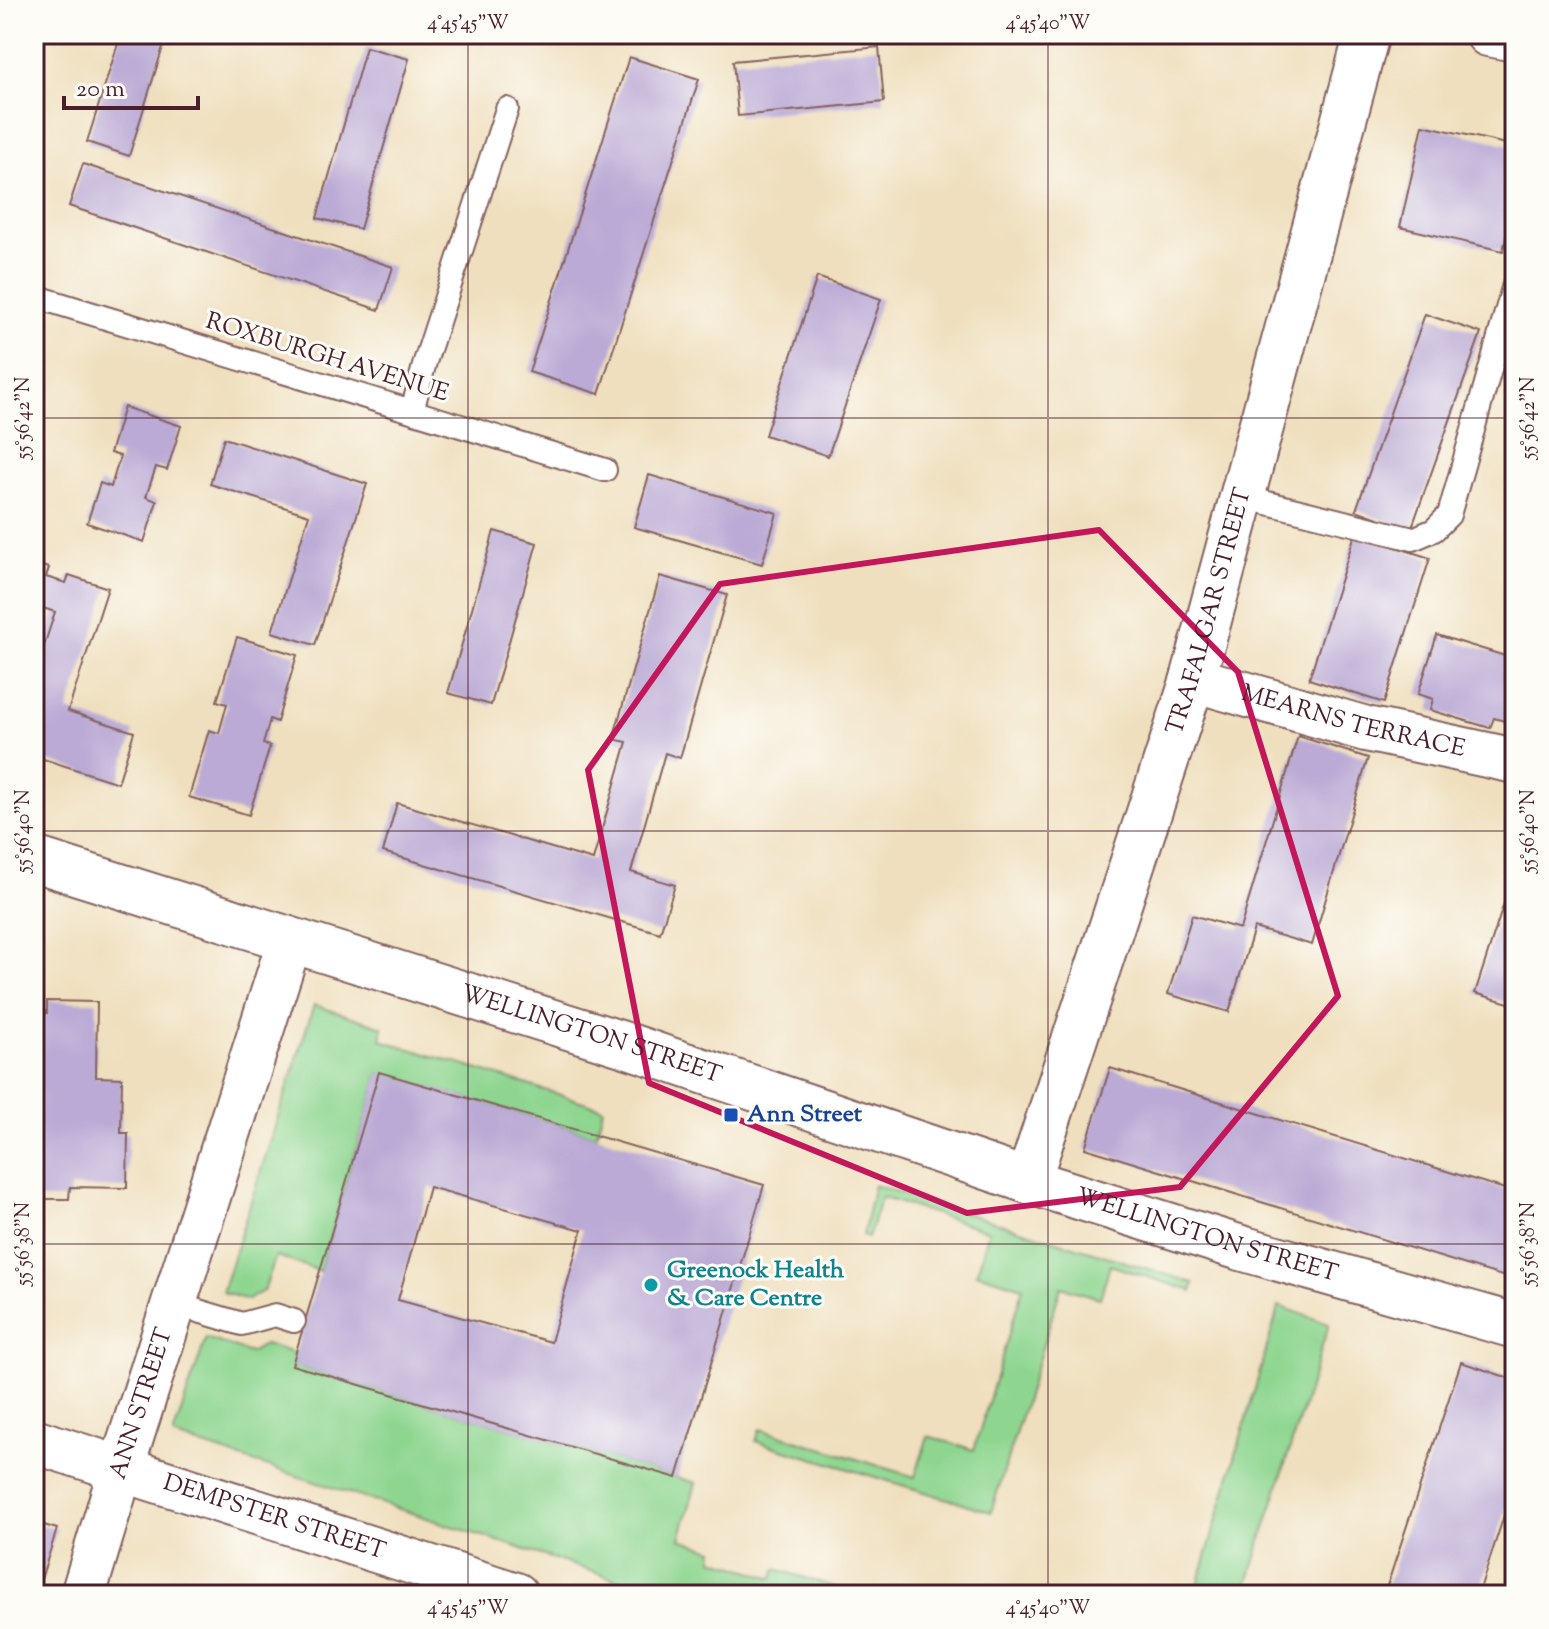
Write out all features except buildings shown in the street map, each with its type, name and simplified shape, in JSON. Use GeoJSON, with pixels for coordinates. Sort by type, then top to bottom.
{"type":"FeatureCollection","features":[{"type":"Feature","properties":{"kind":"street","name":"TRAFALGAR STREET"},"geometry":{"type":"LineString","coordinates":[[1028,1181],[1193,679],[1367,34]]}},
{"type":"Feature","properties":{"kind":"street"},"geometry":{"type":"LineString","coordinates":[[1488,34],[1515,39]]}},
{"type":"Feature","properties":{"kind":"street","name":"MEARNS TERRACE"},"geometry":{"type":"LineString","coordinates":[[1193,679],[1366,729],[1515,761]]}},
{"type":"Feature","properties":{"kind":"street","name":"WELLINGTON STREET"},"geometry":{"type":"LineString","coordinates":[[34,859],[629,1046],[1028,1181],[1241,1248],[1515,1326]]}},
{"type":"Feature","properties":{"kind":"street","name":"ANN STREET"},"geometry":{"type":"LineString","coordinates":[[83,1595],[290,940]]}},
{"type":"Feature","properties":{"kind":"street","name":"DEMPSTER STREET"},"geometry":{"type":"LineString","coordinates":[[34,1441],[516,1595]]}},
{"type":"Feature","properties":{"kind":"lane"},"geometry":{"type":"LineString","coordinates":[[412,411],[507,109]]}},
{"type":"Feature","properties":{"kind":"lane"},"geometry":{"type":"LineString","coordinates":[[1243,497],[1413,539],[1434,530],[1449,515],[1515,281]]}},
{"type":"Feature","properties":{"kind":"lane","name":"ROXBURGH AVENUE"},"geometry":{"type":"LineString","coordinates":[[34,296],[605,470]]}},
{"type":"Feature","properties":{"kind":"lane"},"geometry":{"type":"LineString","coordinates":[[175,1304],[242,1324],[275,1315],[294,1321]]}},
{"type":"Feature","properties":{"kind":"highlighted area"},"geometry":{"type":"Polygon","coordinates":[[[1099,530],[1238,672],[1338,996],[1180,1187],[967,1213],[649,1083],[588,770],[720,584],[1099,530]]]}},
{"type":"Feature","properties":{"kind":"green space"},"geometry":{"type":"Polygon","coordinates":[[[314,1005],[383,1027],[381,1040],[603,1108],[596,1136],[379,1073],[320,1271],[276,1256],[264,1290],[248,1300],[222,1292],[314,1005]]]}},
{"type":"Feature","properties":{"kind":"green space"},"geometry":{"type":"Polygon","coordinates":[[[874,1185],[1194,1283],[1192,1291],[1110,1265],[1100,1298],[1061,1287],[991,1512],[756,1441],[760,1429],[915,1477],[928,1436],[974,1450],[1023,1287],[977,1273],[989,1231],[881,1197],[868,1238],[863,1235],[874,1185]]]}},
{"type":"Feature","properties":{"kind":"green space"},"geometry":{"type":"Polygon","coordinates":[[[1279,1306],[1329,1324],[1244,1595],[1195,1595],[1279,1306]]]}},
{"type":"Feature","properties":{"kind":"green space"},"geometry":{"type":"Polygon","coordinates":[[[206,1338],[250,1353],[265,1344],[296,1354],[293,1365],[696,1483],[680,1539],[714,1550],[713,1559],[773,1578],[776,1569],[861,1595],[665,1595],[173,1436],[206,1338]]]}},
{"type":"Feature","properties":{"kind":"place","name":"Ann Street"},"geometry":{"type":"Point","coordinates":[731,1115]}},
{"type":"Feature","properties":{"kind":"place","name":"Greenock Health & Care Centre"},"geometry":{"type":"Point","coordinates":[651,1285]}}]}
